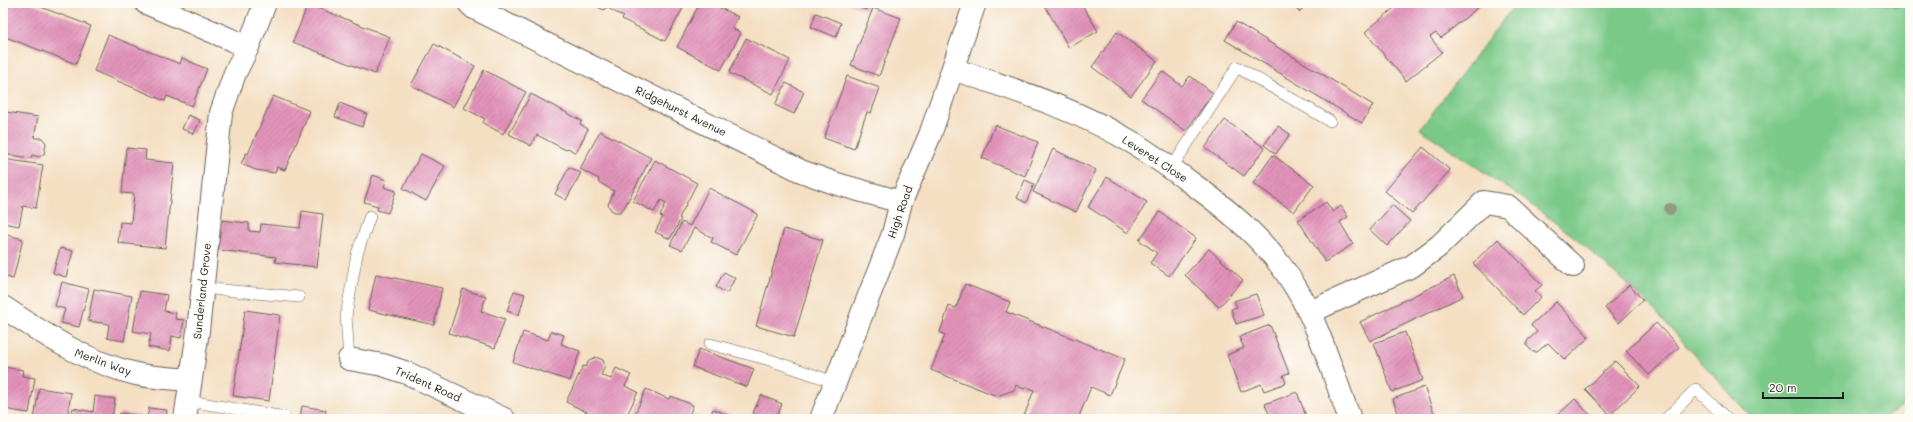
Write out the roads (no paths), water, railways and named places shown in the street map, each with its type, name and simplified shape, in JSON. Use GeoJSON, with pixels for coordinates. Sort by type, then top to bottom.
{"type":"FeatureCollection","features":[{"type":"Feature","properties":{"kind":"street"},"geometry":{"type":"LineString","coordinates":[[146,3],[248,47]]}},
{"type":"Feature","properties":{"kind":"street","name":"Ridgehurst Avenue"},"geometry":{"type":"LineString","coordinates":[[468,3],[474,8],[801,171],[837,184],[901,202]]}},
{"type":"Feature","properties":{"kind":"street","name":"High Road"},"geometry":{"type":"LineString","coordinates":[[821,419],[834,382],[893,234],[901,202],[930,135],[975,3]]}},
{"type":"Feature","properties":{"kind":"street","name":"Sunderland Grove"},"geometry":{"type":"LineString","coordinates":[[188,400],[221,113],[235,73],[248,47],[264,6]]}},
{"type":"Feature","properties":{"kind":"street","name":"Leveret Close"},"geometry":{"type":"LineString","coordinates":[[953,70],[1043,100],[1097,124],[1134,144],[1171,169],[1218,202],[1244,224],[1280,266],[1295,286],[1310,312],[1350,419]]}},
{"type":"Feature","properties":{"kind":"street"},"geometry":{"type":"LineString","coordinates":[[1310,312],[1412,266],[1439,246],[1484,202],[1508,206],[1573,266]]}},
{"type":"Feature","properties":{"kind":"street","name":"Merlin Way"},"geometry":{"type":"LineString","coordinates":[[3,308],[66,348],[94,360],[138,374],[188,400]]}},
{"type":"Feature","properties":{"kind":"street","name":"Trident Road"},"geometry":{"type":"LineString","coordinates":[[349,359],[383,365],[407,373],[504,419]]}},
{"type":"Feature","properties":{"kind":"lane"},"geometry":{"type":"LineString","coordinates":[[1171,169],[1237,67],[1330,121]]}},
{"type":"Feature","properties":{"kind":"lane"},"geometry":{"type":"LineString","coordinates":[[349,359],[346,316],[357,254],[370,216]]}},
{"type":"Feature","properties":{"kind":"lane"},"geometry":{"type":"LineString","coordinates":[[202,288],[299,297]]}},
{"type":"Feature","properties":{"kind":"lane"},"geometry":{"type":"LineString","coordinates":[[710,344],[770,360],[834,382]]}},
{"type":"Feature","properties":{"kind":"lane"},"geometry":{"type":"LineString","coordinates":[[1666,419],[1696,389],[1727,419]]}},
{"type":"Feature","properties":{"kind":"lane"},"geometry":{"type":"LineString","coordinates":[[188,400],[285,417]]}}]}
